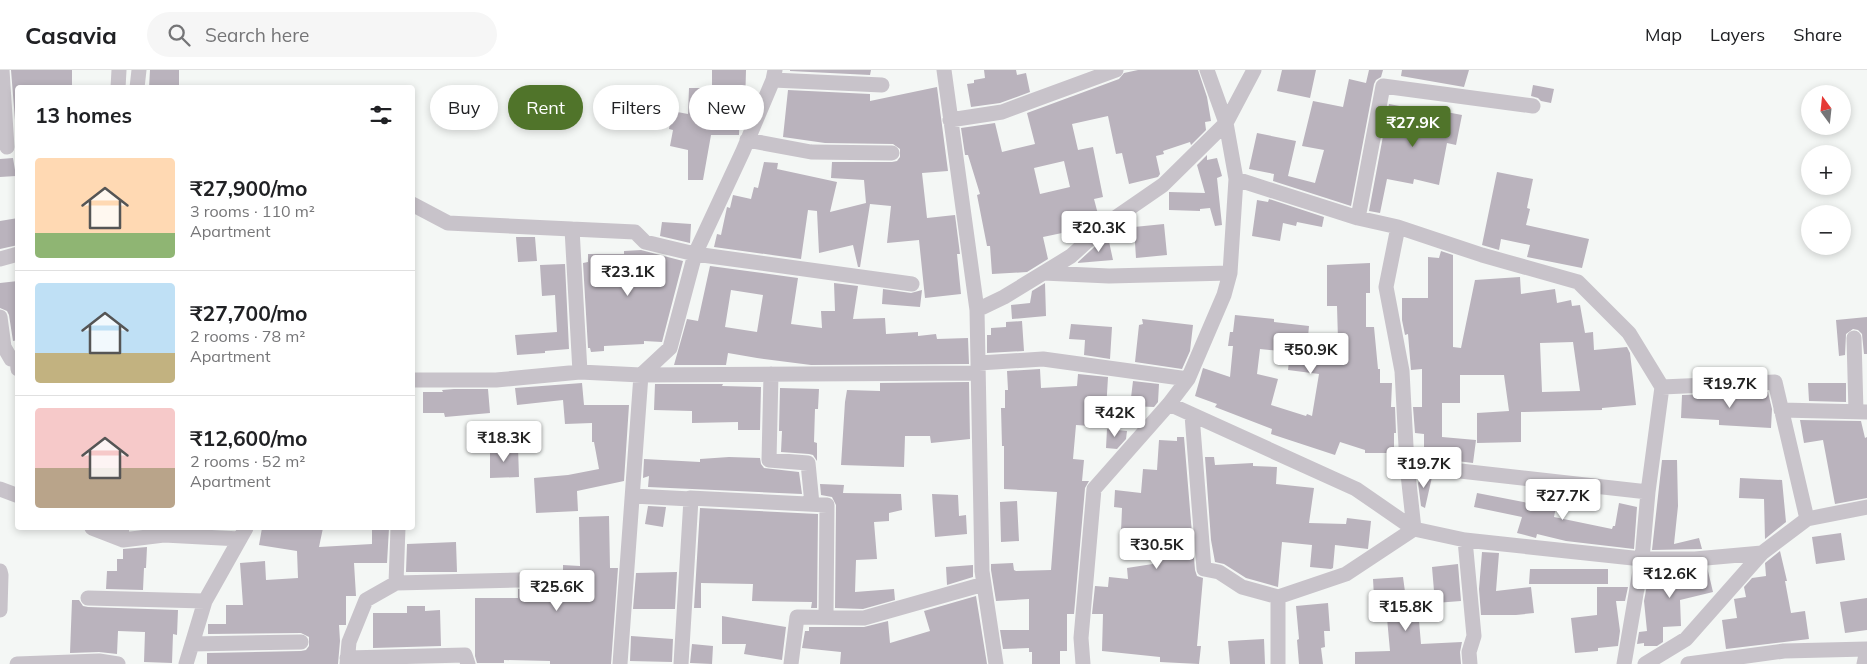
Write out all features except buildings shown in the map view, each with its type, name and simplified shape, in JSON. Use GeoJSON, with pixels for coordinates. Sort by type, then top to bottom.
{"type":"FeatureCollection","features":[{"type":"Feature","properties":{"kind":"street"},"geometry":{"type":"LineString","coordinates":[[2,70],[8,147]]}},
{"type":"Feature","properties":{"kind":"street"},"geometry":{"type":"LineString","coordinates":[[118,85],[119,70]]}},
{"type":"Feature","properties":{"kind":"street"},"geometry":{"type":"LineString","coordinates":[[137,85],[139,70]]}},
{"type":"Feature","properties":{"kind":"street"},"geometry":{"type":"LineString","coordinates":[[944,70],[977,310],[982,571],[996,664]]}},
{"type":"Feature","properties":{"kind":"street"},"geometry":{"type":"LineString","coordinates":[[950,120],[1002,112],[1116,70]]}},
{"type":"Feature","properties":{"kind":"street"},"geometry":{"type":"LineString","coordinates":[[1083,664],[1081,638],[1094,489],[1169,404],[1188,379],[1224,295],[1230,273],[1236,179],[1226,123],[1207,70]]}},
{"type":"Feature","properties":{"kind":"street"},"geometry":{"type":"LineString","coordinates":[[977,310],[1004,297],[1071,256],[1105,225],[1163,185],[1226,123],[1254,70]]}},
{"type":"Feature","properties":{"kind":"street"},"geometry":{"type":"LineString","coordinates":[[620,664],[641,375],[670,348],[695,254],[743,151],[774,75],[882,85]]}},
{"type":"Feature","properties":{"kind":"street"},"geometry":{"type":"LineString","coordinates":[[1358,218],[1383,86],[1533,106]]}},
{"type":"Feature","properties":{"kind":"street"},"geometry":{"type":"LineString","coordinates":[[747,140],[811,152],[892,153]]}},
{"type":"Feature","properties":{"kind":"street"},"geometry":{"type":"LineString","coordinates":[[1236,179],[1358,218],[1398,226],[1482,255],[1578,282],[1629,333],[1662,386],[1648,492],[1642,559],[1624,664]]}},
{"type":"Feature","properties":{"kind":"street"},"geometry":{"type":"LineString","coordinates":[[415,206],[448,223],[635,232],[645,242],[695,254],[912,284]]}},
{"type":"Feature","properties":{"kind":"street"},"geometry":{"type":"LineString","coordinates":[[1398,226],[1386,287],[1402,371],[1407,465],[1414,529]]}},
{"type":"Feature","properties":{"kind":"street"},"geometry":{"type":"LineString","coordinates":[[572,229],[580,372]]}},
{"type":"Feature","properties":{"kind":"street"},"geometry":{"type":"LineString","coordinates":[[0,258],[15,255]]}},
{"type":"Feature","properties":{"kind":"street"},"geometry":{"type":"LineString","coordinates":[[1043,273],[1109,276],[1230,273]]}},
{"type":"Feature","properties":{"kind":"street"},"geometry":{"type":"LineString","coordinates":[[0,317],[4,348],[15,361]]}},
{"type":"Feature","properties":{"kind":"street"},"geometry":{"type":"LineString","coordinates":[[1781,410],[1861,412],[1854,338]]}},
{"type":"Feature","properties":{"kind":"street"},"geometry":{"type":"LineString","coordinates":[[415,380],[496,380],[580,372],[641,375],[771,374],[979,368],[1043,359],[1188,379]]}},
{"type":"Feature","properties":{"kind":"street"},"geometry":{"type":"LineString","coordinates":[[771,374],[769,460],[808,463],[812,504]]}},
{"type":"Feature","properties":{"kind":"street"},"geometry":{"type":"LineString","coordinates":[[1662,386],[1775,382],[1807,519]]}},
{"type":"Feature","properties":{"kind":"street"},"geometry":{"type":"LineString","coordinates":[[1169,404],[1356,489],[1414,529],[1465,540],[1642,559],[1695,558],[1762,553]]}},
{"type":"Feature","properties":{"kind":"street"},"geometry":{"type":"LineString","coordinates":[[1192,415],[1204,569],[1219,572],[1242,587],[1278,597],[1346,574],[1414,529]]}},
{"type":"Feature","properties":{"kind":"street"},"geometry":{"type":"LineString","coordinates":[[1407,465],[1648,492]]}},
{"type":"Feature","properties":{"kind":"street"},"geometry":{"type":"LineString","coordinates":[[0,489],[15,495]]}},
{"type":"Feature","properties":{"kind":"street"},"geometry":{"type":"LineString","coordinates":[[633,496],[827,505],[826,617]]}},
{"type":"Feature","properties":{"kind":"street"},"geometry":{"type":"LineString","coordinates":[[681,664],[690,498]]}},
{"type":"Feature","properties":{"kind":"street"},"geometry":{"type":"LineString","coordinates":[[1645,664],[1686,639],[1762,553],[1807,519],[1867,507]]}},
{"type":"Feature","properties":{"kind":"street"},"geometry":{"type":"LineString","coordinates":[[102,530],[122,534],[165,531],[243,533],[205,600],[186,664]]}},
{"type":"Feature","properties":{"kind":"street"},"geometry":{"type":"LineString","coordinates":[[396,583],[398,530]]}},
{"type":"Feature","properties":{"kind":"street"},"geometry":{"type":"LineString","coordinates":[[1465,540],[1474,636],[1468,652],[1470,664]]}},
{"type":"Feature","properties":{"kind":"street"},"geometry":{"type":"LineString","coordinates":[[0,571],[0,610]]}},
{"type":"Feature","properties":{"kind":"street"},"geometry":{"type":"LineString","coordinates":[[468,664],[465,655],[347,661],[348,642],[366,600],[396,583],[558,579]]}},
{"type":"Feature","properties":{"kind":"street"},"geometry":{"type":"LineString","coordinates":[[791,664],[797,617],[864,618],[984,584]]}},
{"type":"Feature","properties":{"kind":"street"},"geometry":{"type":"LineString","coordinates":[[1278,597],[1278,664]]}},
{"type":"Feature","properties":{"kind":"street"},"geometry":{"type":"LineString","coordinates":[[88,598],[205,600]]}},
{"type":"Feature","properties":{"kind":"street"},"geometry":{"type":"LineString","coordinates":[[192,644],[301,642]]}},
{"type":"Feature","properties":{"kind":"street"},"geometry":{"type":"LineString","coordinates":[[1688,664],[1867,650],[1864,664]]}},
{"type":"Feature","properties":{"kind":"street"},"geometry":{"type":"LineString","coordinates":[[17,664],[99,661],[118,664]]}}]}
